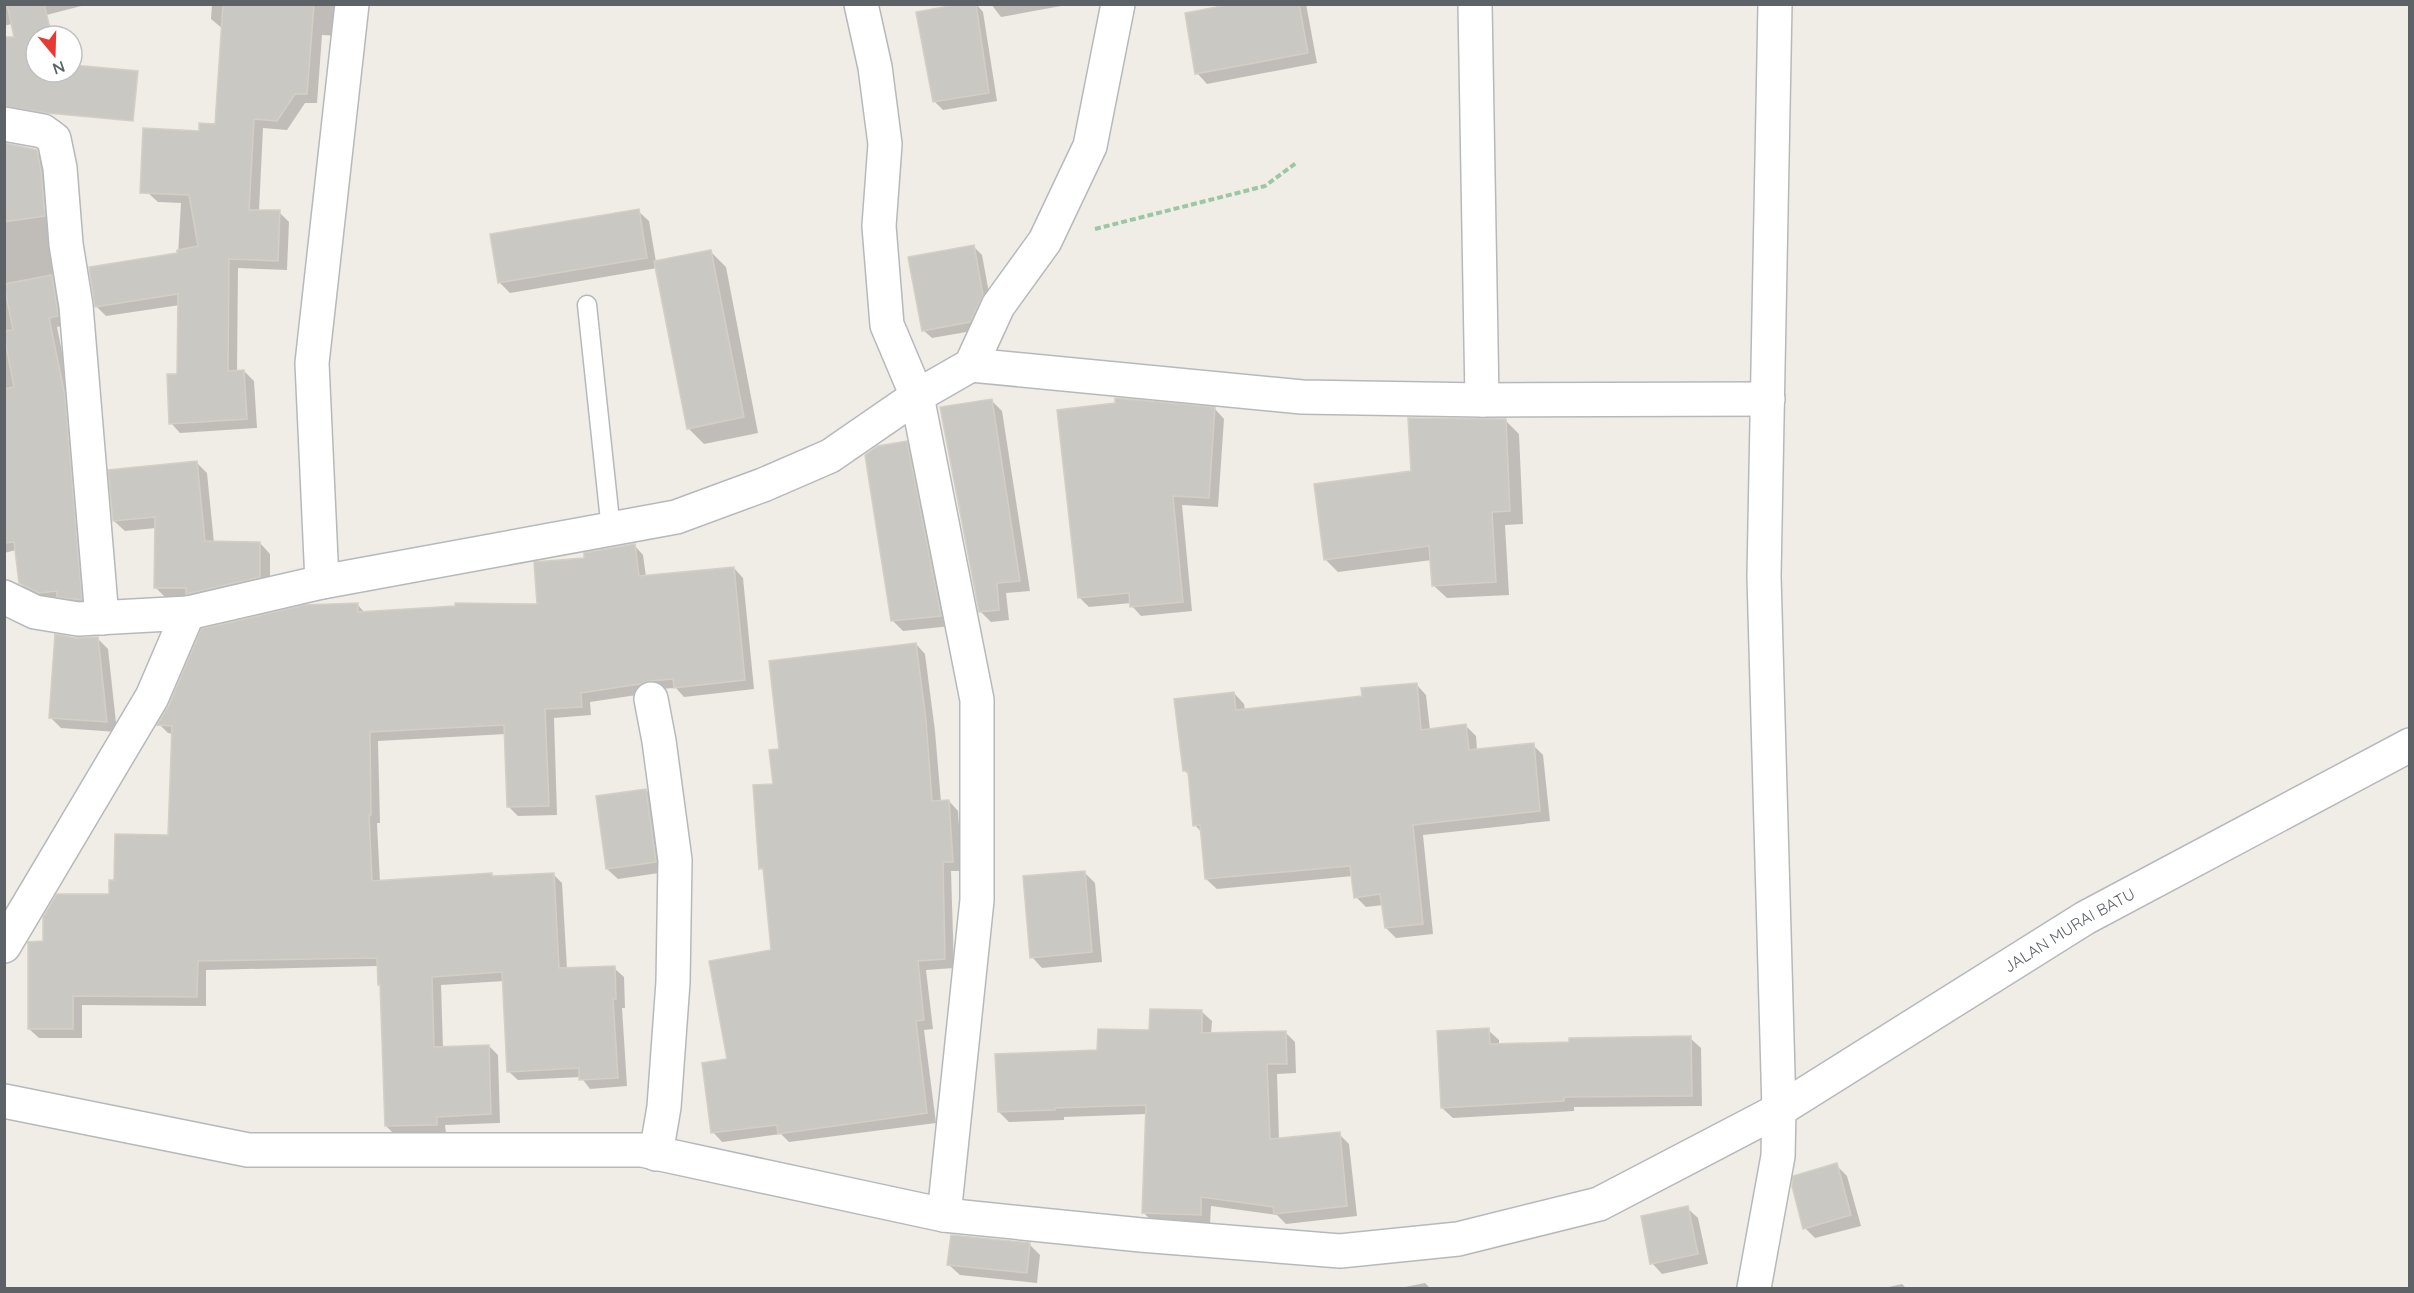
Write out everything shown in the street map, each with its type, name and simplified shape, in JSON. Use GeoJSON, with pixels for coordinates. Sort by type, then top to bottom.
{"type":"FeatureCollection","features":[{"type":"Feature","properties":{"kind":"street"},"geometry":{"type":"LineString","coordinates":[[322,582],[312,363],[352,4]]}},
{"type":"Feature","properties":{"kind":"street"},"geometry":{"type":"LineString","coordinates":[[861,4],[875,67],[885,144],[879,226],[887,325],[917,396],[977,700],[977,900],[944,1215]]}},
{"type":"Feature","properties":{"kind":"street"},"geometry":{"type":"LineString","coordinates":[[4,597],[35,612],[78,619],[188,613],[322,582],[676,517],[763,485],[830,456],[917,396],[971,364],[998,306],[1045,241],[1090,146],[1118,4]]}},
{"type":"Feature","properties":{"kind":"street"},"geometry":{"type":"LineString","coordinates":[[1475,4],[1482,400]]}},
{"type":"Feature","properties":{"kind":"street"},"geometry":{"type":"LineString","coordinates":[[1754,1288],[1778,1156],[1779,1110],[1764,576],[1775,4]]}},
{"type":"Feature","properties":{"kind":"street"},"geometry":{"type":"LineString","coordinates":[[4,124],[43,131],[54,139],[60,168],[66,244],[76,306],[102,618]]}},
{"type":"Feature","properties":{"kind":"street"},"geometry":{"type":"LineString","coordinates":[[971,364],[1302,397],[1482,400],[1768,399]]}},
{"type":"Feature","properties":{"kind":"street"},"geometry":{"type":"LineString","coordinates":[[4,946],[152,697],[188,613]]}},
{"type":"Feature","properties":{"kind":"street"},"geometry":{"type":"LineString","coordinates":[[651,699],[675,860],[673,982],[664,1107],[656,1154]]}},
{"type":"Feature","properties":{"kind":"street","name":"JALAN MURAI BATU"},"geometry":{"type":"LineString","coordinates":[[4,1101],[248,1150],[642,1150],[944,1215],[1141,1235],[1340,1251],[1458,1239],[1599,1204],[1779,1110],[2085,918],[2409,745]]}},
{"type":"Feature","properties":{"kind":"lane"},"geometry":{"type":"LineString","coordinates":[[587,305],[611,530]]}},
{"type":"Feature","properties":{"kind":"path"},"geometry":{"type":"LineString","coordinates":[[1045,241],[1264,186],[1296,163]]}},
{"type":"Feature","properties":{"kind":"building"},"geometry":{"type":"Polygon","coordinates":[[[7,4],[44,4],[49,24],[24,24],[24,84],[84,84],[84,66],[138,71],[133,121],[47,113],[4,106],[4,37],[14,37],[7,4]]]}},
{"type":"Feature","properties":{"kind":"building"},"geometry":{"type":"Polygon","coordinates":[[[223,4],[314,4],[307,94],[295,94],[277,121],[254,119],[249,210],[280,210],[278,261],[229,259],[228,371],[244,370],[247,419],[169,424],[167,374],[177,374],[178,294],[95,307],[89,267],[177,253],[177,250],[198,246],[189,195],[140,193],[143,128],[199,131],[199,123],[215,124],[223,4]]]}},
{"type":"Feature","properties":{"kind":"building"},"geometry":{"type":"Polygon","coordinates":[[[960,4],[976,4],[989,93],[933,102],[916,12],[960,4]]]}},
{"type":"Feature","properties":{"kind":"building"},"geometry":{"type":"Polygon","coordinates":[[[1232,4],[1299,4],[1308,53],[1195,74],[1185,13],[1232,4]]]}},
{"type":"Feature","properties":{"kind":"building"},"geometry":{"type":"Polygon","coordinates":[[[4,143],[37,150],[45,216],[4,222],[4,143]]]}},
{"type":"Feature","properties":{"kind":"building"},"geometry":{"type":"Polygon","coordinates":[[[639,209],[647,258],[498,283],[490,234],[639,209]]]}},
{"type":"Feature","properties":{"kind":"building"},"geometry":{"type":"Polygon","coordinates":[[[974,245],[983,295],[970,322],[922,331],[908,257],[974,245]]]}},
{"type":"Feature","properties":{"kind":"building"},"geometry":{"type":"Polygon","coordinates":[[[711,250],[744,417],[687,429],[654,261],[711,250]]]}},
{"type":"Feature","properties":{"kind":"building"},"geometry":{"type":"Polygon","coordinates":[[[52,275],[58,316],[49,318],[65,396],[82,600],[57,597],[57,591],[39,593],[19,583],[14,542],[4,543],[4,389],[14,387],[4,335],[4,331],[13,330],[4,284],[52,275]]]}},
{"type":"Feature","properties":{"kind":"building"},"geometry":{"type":"Polygon","coordinates":[[[1115,398],[1215,407],[1209,498],[1173,496],[1183,602],[1130,607],[1129,593],[1078,598],[1057,410],[1115,403],[1115,398]]]}},
{"type":"Feature","properties":{"kind":"building"},"geometry":{"type":"Polygon","coordinates":[[[992,399],[1020,581],[997,583],[999,610],[979,612],[940,407],[992,399]]]}},
{"type":"Feature","properties":{"kind":"building"},"geometry":{"type":"Polygon","coordinates":[[[1408,418],[1506,419],[1510,511],[1492,512],[1496,582],[1432,586],[1429,546],[1324,560],[1314,484],[1411,471],[1408,418]]]}},
{"type":"Feature","properties":{"kind":"building"},"geometry":{"type":"Polygon","coordinates":[[[907,441],[941,616],[891,621],[865,455],[878,446],[907,441]]]}},
{"type":"Feature","properties":{"kind":"building"},"geometry":{"type":"Polygon","coordinates":[[[197,461],[205,541],[260,542],[260,577],[186,594],[186,588],[154,588],[155,517],[113,521],[108,470],[197,461]]]}},
{"type":"Feature","properties":{"kind":"building"},"geometry":{"type":"Polygon","coordinates":[[[635,544],[639,576],[734,567],[745,680],[674,688],[673,679],[648,681],[581,693],[582,707],[545,709],[549,806],[507,807],[504,725],[370,732],[371,815],[369,815],[372,881],[492,873],[492,876],[554,873],[559,968],[615,966],[616,999],[613,999],[618,1078],[579,1080],[579,1068],[507,1072],[502,972],[432,977],[434,1047],[489,1045],[491,1114],[437,1117],[437,1125],[385,1126],[377,958],[198,961],[197,997],[73,996],[73,1029],[28,1029],[28,942],[43,941],[43,917],[57,894],[109,894],[109,880],[114,880],[115,834],[168,835],[172,726],[157,725],[169,705],[201,629],[304,605],[358,603],[358,612],[455,606],[455,603],[537,604],[534,562],[584,558],[584,553],[635,544]]]}},
{"type":"Feature","properties":{"kind":"building"},"geometry":{"type":"Polygon","coordinates":[[[55,634],[75,638],[98,637],[107,722],[49,718],[55,634]]]}},
{"type":"Feature","properties":{"kind":"building"},"geometry":{"type":"Polygon","coordinates":[[[916,643],[926,720],[932,801],[949,800],[953,862],[943,862],[945,959],[918,961],[924,1020],[916,1021],[927,1113],[778,1134],[777,1125],[711,1133],[702,1063],[727,1059],[709,961],[771,950],[763,868],[759,869],[753,785],[773,784],[769,750],[779,749],[769,661],[916,643]]]}},
{"type":"Feature","properties":{"kind":"building"},"geometry":{"type":"Polygon","coordinates":[[[1417,683],[1421,730],[1466,724],[1469,750],[1534,743],[1540,811],[1413,825],[1423,924],[1385,928],[1380,894],[1354,898],[1350,866],[1205,879],[1200,825],[1193,826],[1188,771],[1183,771],[1174,699],[1234,692],[1236,710],[1362,696],[1361,688],[1417,683]]]}},
{"type":"Feature","properties":{"kind":"building"},"geometry":{"type":"Polygon","coordinates":[[[646,789],[656,862],[606,869],[596,796],[646,789]]]}},
{"type":"Feature","properties":{"kind":"building"},"geometry":{"type":"Polygon","coordinates":[[[1085,871],[1092,952],[1030,958],[1023,876],[1085,871]]]}},
{"type":"Feature","properties":{"kind":"building"},"geometry":{"type":"Polygon","coordinates":[[[1150,1009],[1202,1010],[1202,1033],[1286,1031],[1287,1064],[1267,1064],[1270,1139],[1340,1132],[1347,1206],[1274,1214],[1273,1207],[1201,1197],[1201,1215],[1142,1213],[1146,1105],[998,1112],[995,1054],[1097,1050],[1098,1029],[1149,1030],[1150,1009]]]}},
{"type":"Feature","properties":{"kind":"building"},"geometry":{"type":"Polygon","coordinates":[[[1489,1028],[1490,1044],[1569,1042],[1569,1038],[1691,1036],[1692,1096],[1564,1097],[1564,1101],[1441,1108],[1437,1031],[1489,1028]]]}},
{"type":"Feature","properties":{"kind":"building"},"geometry":{"type":"Polygon","coordinates":[[[1837,1163],[1851,1215],[1803,1229],[1792,1186],[1793,1176],[1837,1163]]]}},
{"type":"Feature","properties":{"kind":"building"},"geometry":{"type":"Polygon","coordinates":[[[1688,1206],[1698,1254],[1650,1264],[1641,1216],[1688,1206]]]}},
{"type":"Feature","properties":{"kind":"building"},"geometry":{"type":"Polygon","coordinates":[[[951,1235],[1030,1243],[1027,1273],[947,1265],[951,1235]]]}}]}
